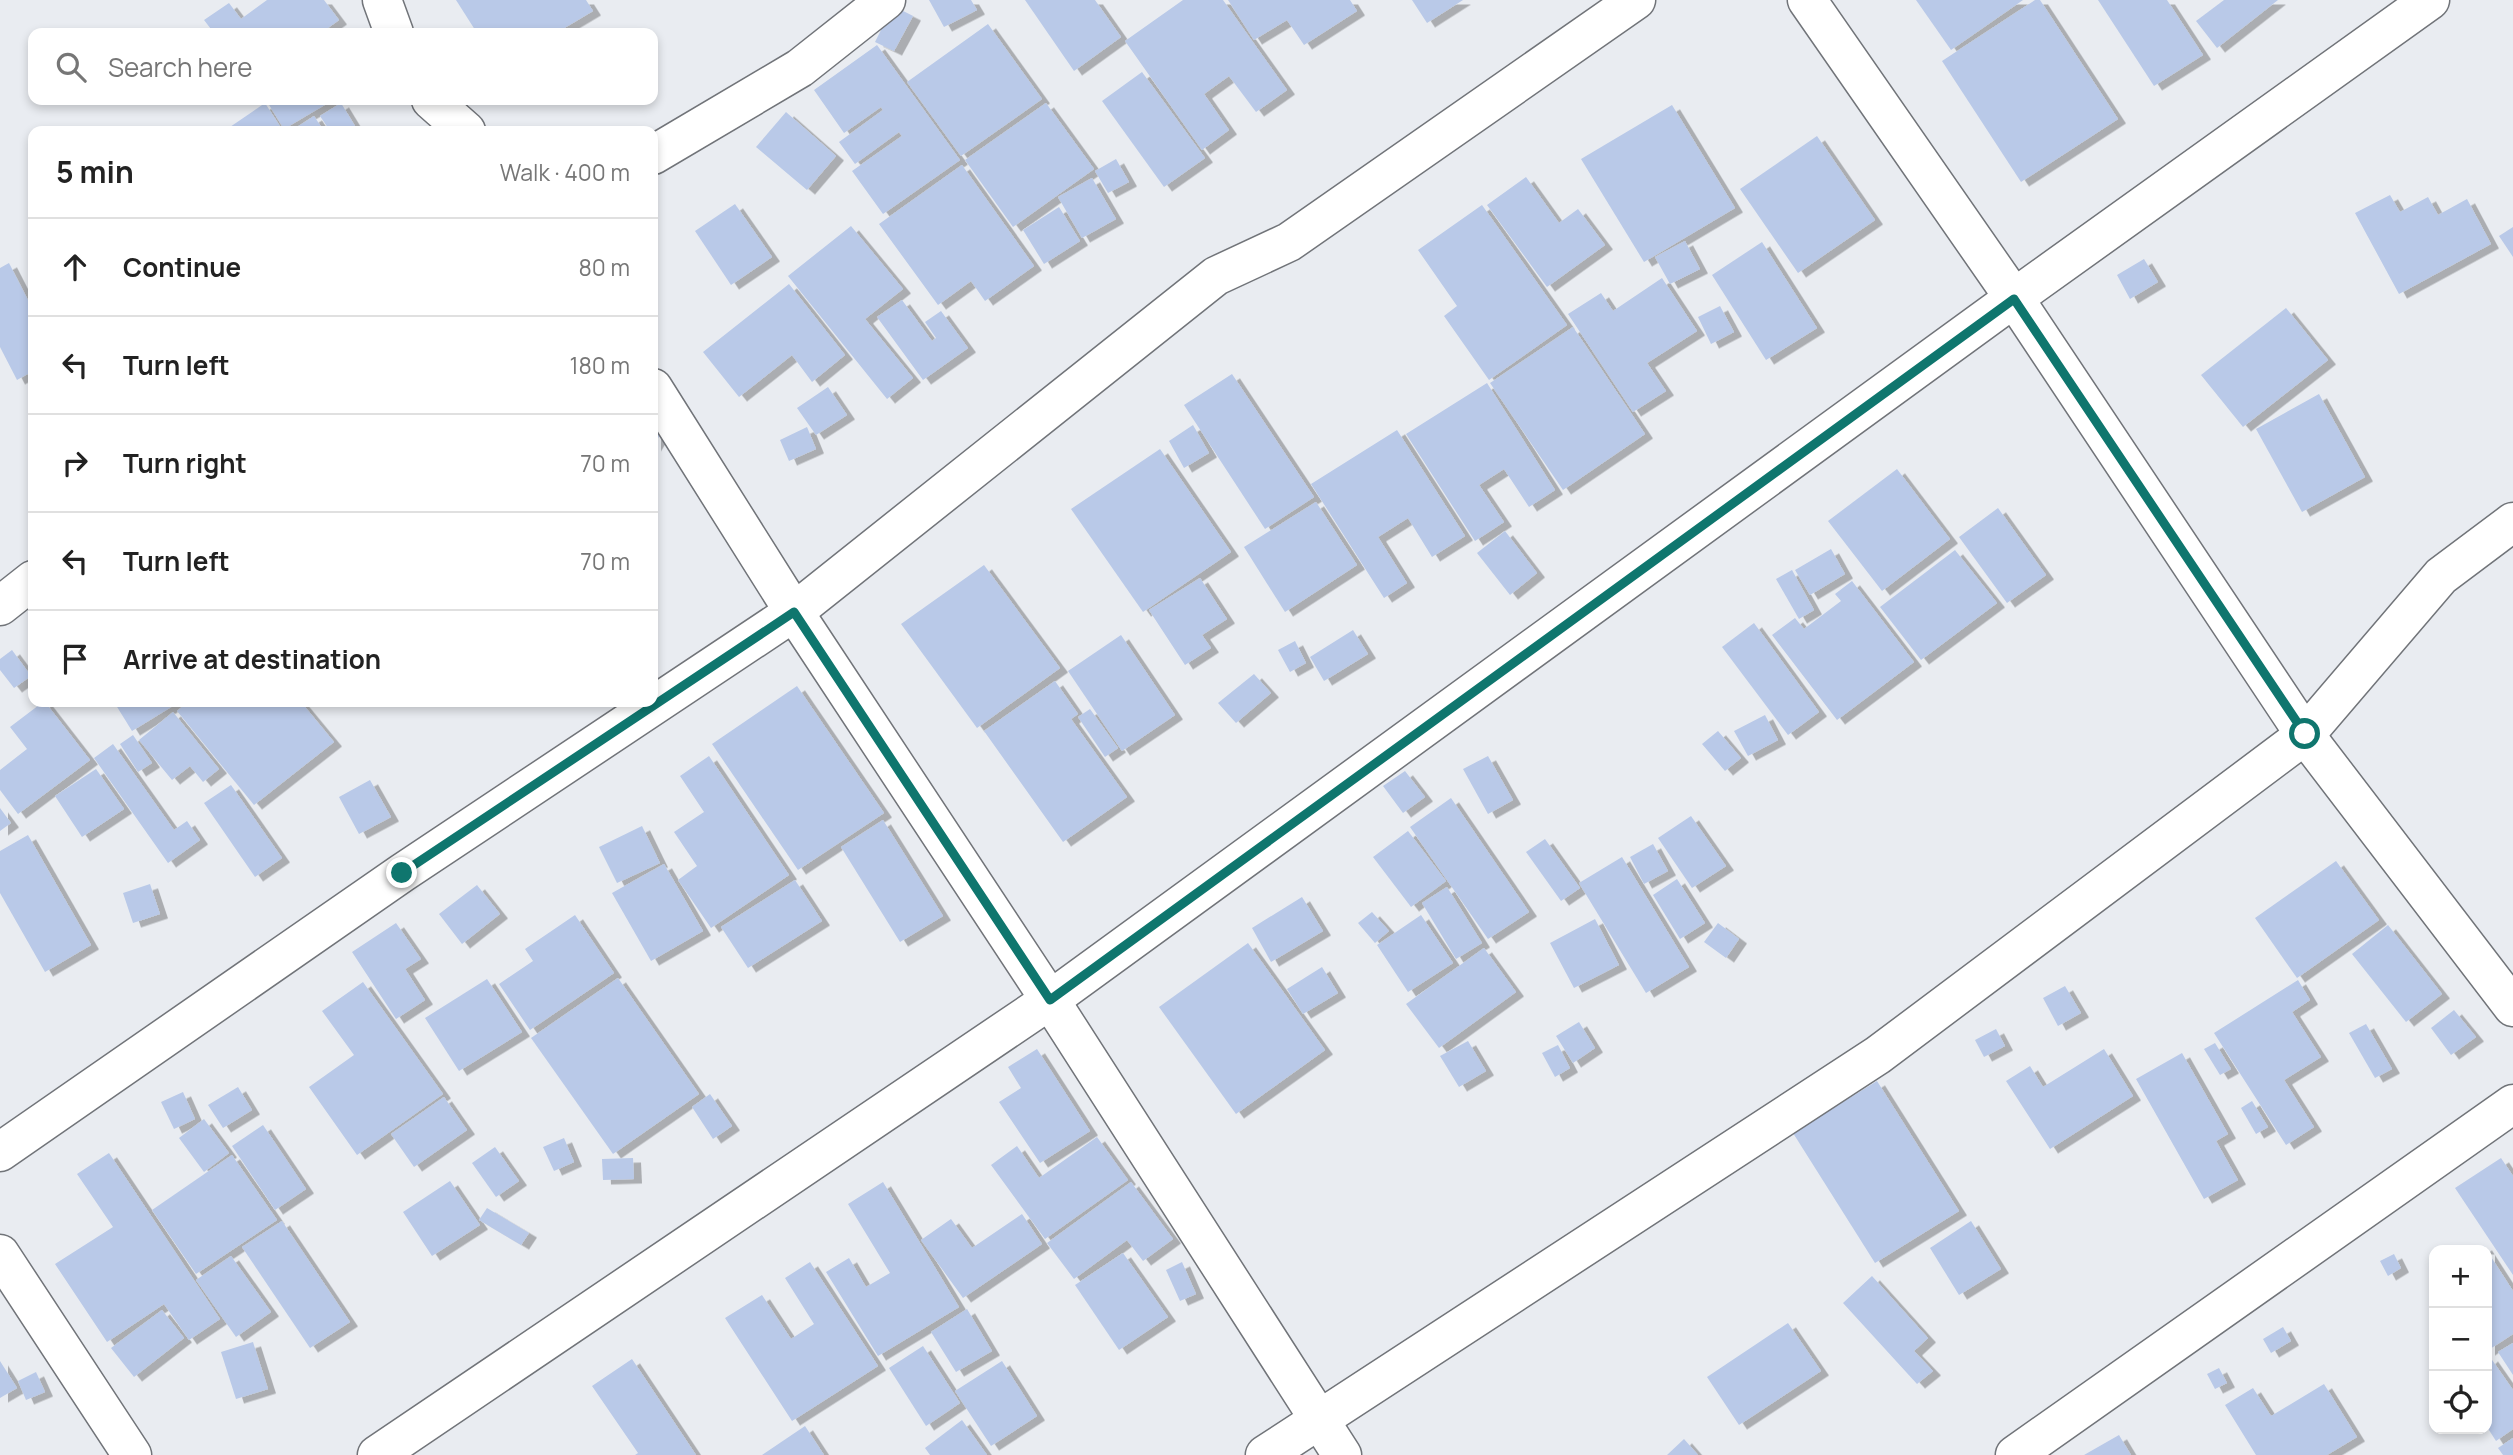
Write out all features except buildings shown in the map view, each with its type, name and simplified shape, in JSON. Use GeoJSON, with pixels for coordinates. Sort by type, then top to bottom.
{"type":"FeatureCollection","features":[{"type":"Feature","properties":{"kind":"street"},"geometry":{"type":"LineString","coordinates":[[382,0],[392,28]]}},
{"type":"Feature","properties":{"kind":"street"},"geometry":{"type":"LineString","coordinates":[[658,152],[800,68],[886,0]]}},
{"type":"Feature","properties":{"kind":"street"},"geometry":{"type":"LineString","coordinates":[[658,703],[794,612],[1216,276],[1289,242],[1636,0]]}},
{"type":"Feature","properties":{"kind":"street"},"geometry":{"type":"LineString","coordinates":[[1807,0],[2014,299],[2305,734],[2513,1007]]}},
{"type":"Feature","properties":{"kind":"street"},"geometry":{"type":"LineString","coordinates":[[377,1455],[1050,1000],[2430,0]]}},
{"type":"Feature","properties":{"kind":"street"},"geometry":{"type":"LineString","coordinates":[[437,105],[460,126]]}},
{"type":"Feature","properties":{"kind":"street"},"geometry":{"type":"LineString","coordinates":[[658,396],[794,612],[1050,1000],[1342,1455]]}},
{"type":"Feature","properties":{"kind":"street"},"geometry":{"type":"LineString","coordinates":[[1265,1455],[1878,1055],[2305,734],[2441,576],[2513,522]]}},
{"type":"Feature","properties":{"kind":"street"},"geometry":{"type":"LineString","coordinates":[[0,606],[28,584]]}},
{"type":"Feature","properties":{"kind":"street"},"geometry":{"type":"LineString","coordinates":[[0,1152],[402,873],[651,707]]}},
{"type":"Feature","properties":{"kind":"street"},"geometry":{"type":"LineString","coordinates":[[2015,1455],[2513,1104]]}},
{"type":"Feature","properties":{"kind":"street"},"geometry":{"type":"LineString","coordinates":[[0,1254],[132,1455]]}},
{"type":"Feature","properties":{"kind":"route"},"geometry":{"type":"LineString","coordinates":[[402,873],[794,612],[1050,1000],[2014,299],[2305,734]]}}]}
